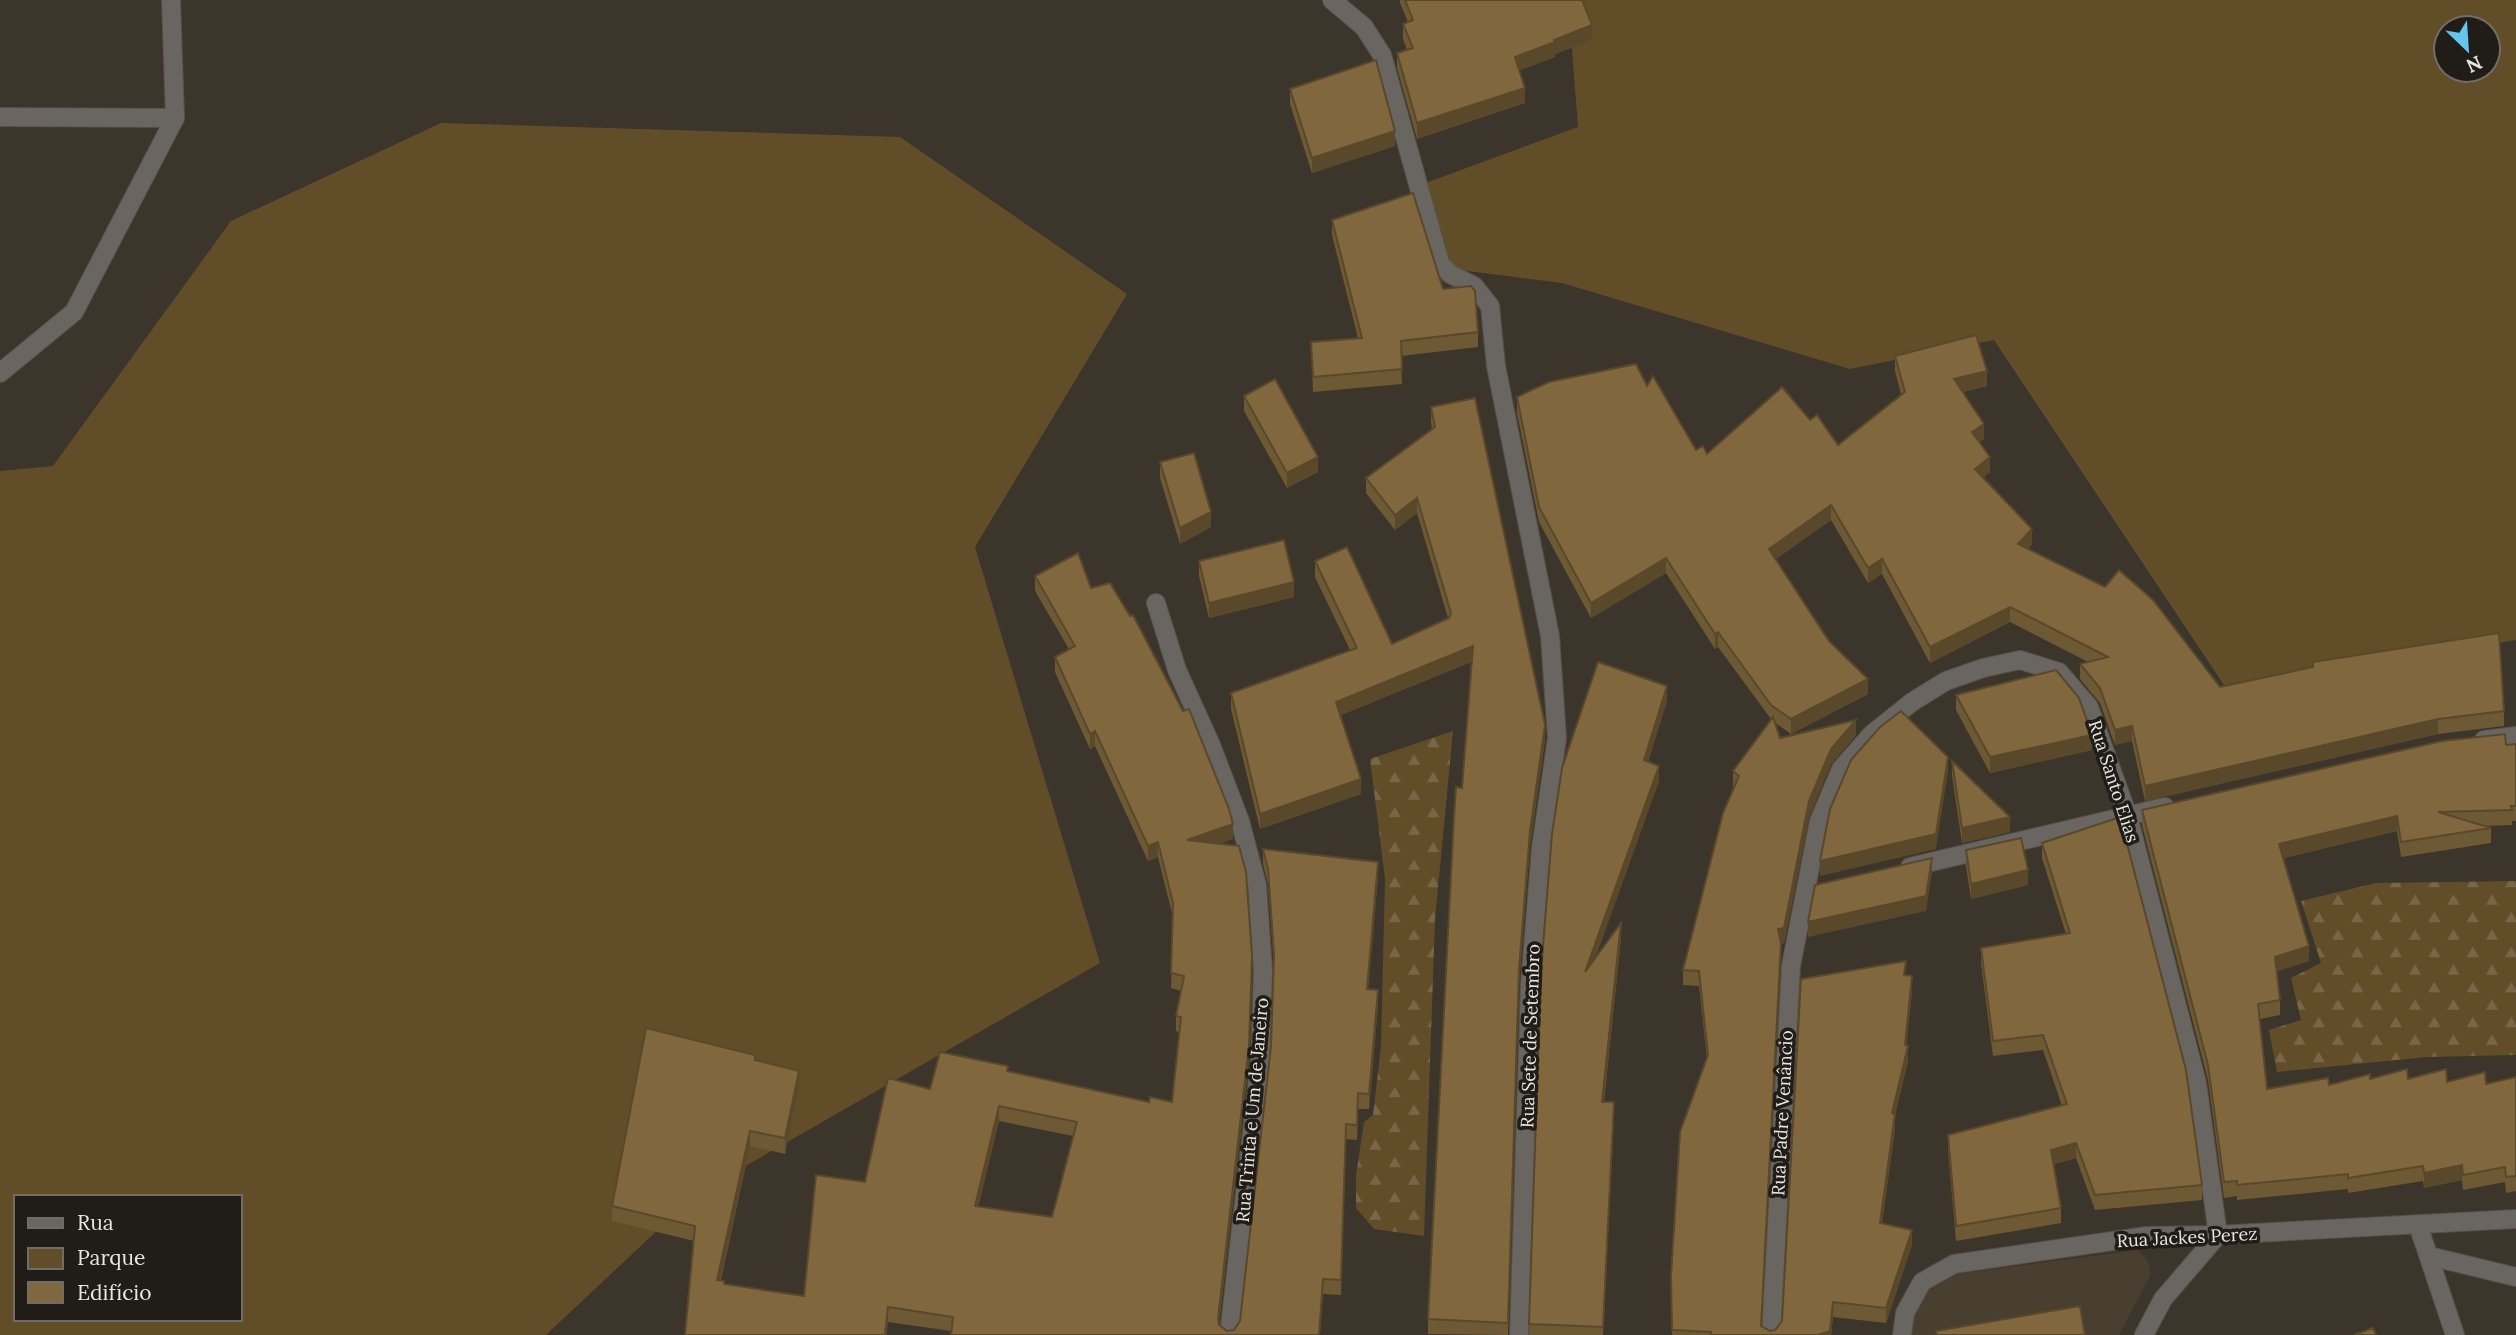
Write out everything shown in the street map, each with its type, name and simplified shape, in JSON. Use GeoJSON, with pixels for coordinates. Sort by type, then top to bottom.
{"type":"FeatureCollection","features":[{"type":"Feature","properties":{"kind":"street"},"geometry":{"type":"LineString","coordinates":[[0,373],[74,312],[174,118],[172,0]]}},
{"type":"Feature","properties":{"kind":"street","name":"Rua Sete de Setembro"},"geometry":{"type":"LineString","coordinates":[[1332,0],[1364,27],[1382,55],[1440,263],[1450,274],[1475,286],[1490,306],[1496,366],[1550,636],[1557,738],[1541,848],[1530,985],[1519,1335]]}},
{"type":"Feature","properties":{"kind":"street"},"geometry":{"type":"LineString","coordinates":[[0,117],[174,118]]}},
{"type":"Feature","properties":{"kind":"street","name":"Rua Trinta e Um de Janeiro"},"geometry":{"type":"LineString","coordinates":[[1156,603],[1177,670],[1211,745],[1240,821],[1257,885],[1263,971],[1260,1061],[1229,1335]]}},
{"type":"Feature","properties":{"kind":"street","name":"Rua Santo Elias"},"geometry":{"type":"LineString","coordinates":[[1804,891],[1819,821],[1841,769],[1872,734],[1912,702],[1946,681],[1983,668],[2020,660],[2059,672],[2089,707],[2128,816],[2197,1083],[2218,1235]]}},
{"type":"Feature","properties":{"kind":"street"},"geometry":{"type":"LineString","coordinates":[[2465,742],[2516,736]]}},
{"type":"Feature","properties":{"kind":"street"},"geometry":{"type":"LineString","coordinates":[[1898,869],[2182,803]]}},
{"type":"Feature","properties":{"kind":"street"},"geometry":{"type":"LineString","coordinates":[[1804,891],[1831,885]]}},
{"type":"Feature","properties":{"kind":"street","name":"Rua Padre Venâncio"},"geometry":{"type":"LineString","coordinates":[[1771,1335],[1791,966],[1804,891]]}},
{"type":"Feature","properties":{"kind":"street","name":"Rua Jackes Perez"},"geometry":{"type":"LineString","coordinates":[[1902,1335],[1905,1313],[1922,1282],[1955,1264],[2147,1236],[2218,1235],[2516,1219]]}},
{"type":"Feature","properties":{"kind":"street"},"geometry":{"type":"LineString","coordinates":[[2418,1225],[2455,1335]]}},
{"type":"Feature","properties":{"kind":"street"},"geometry":{"type":"LineString","coordinates":[[2144,1335],[2163,1299],[2218,1235]]}},
{"type":"Feature","properties":{"kind":"street"},"geometry":{"type":"LineString","coordinates":[[2429,1256],[2516,1277]]}},
{"type":"Feature","properties":{"kind":"shaded area"},"geometry":{"type":"Polygon","coordinates":[[[2138,1250],[2148,1261],[2151,1274],[2119,1335],[1912,1335],[1914,1315],[1929,1290],[1956,1274],[2138,1250]]]}},
{"type":"Feature","properties":{"kind":"green space"},"geometry":{"type":"Polygon","coordinates":[[[1561,0],[2516,0],[2516,640],[2226,688],[1994,340],[1850,369],[1562,283],[1445,268],[1423,184],[1578,127],[1570,24],[1561,0]]]}},
{"type":"Feature","properties":{"kind":"green space"},"geometry":{"type":"Polygon","coordinates":[[[441,123],[900,137],[1127,294],[975,547],[1100,963],[695,1195],[546,1335],[0,1335],[0,471],[53,466],[231,221],[441,123]]]}},
{"type":"Feature","properties":{"kind":"green space"},"geometry":{"type":"Polygon","coordinates":[[[1453,731],[1435,919],[1424,1236],[1374,1229],[1356,1208],[1356,1176],[1364,1122],[1373,1115],[1381,1046],[1385,879],[1370,759],[1453,731]]]}},
{"type":"Feature","properties":{"kind":"green space"},"geometry":{"type":"Polygon","coordinates":[[[2516,881],[2516,1055],[2427,1057],[2277,1072],[2269,1030],[2301,1020],[2291,978],[2321,963],[2301,901],[2376,883],[2516,881]]]}},
{"type":"Feature","properties":{"kind":"building"},"geometry":{"type":"Polygon","coordinates":[[[1405,0],[1582,0],[1592,25],[1515,57],[1525,88],[1417,123],[1397,53],[1413,48],[1403,24],[1413,20],[1405,0]]]}},
{"type":"Feature","properties":{"kind":"building"},"geometry":{"type":"Polygon","coordinates":[[[1376,60],[1395,131],[1312,158],[1290,89],[1376,60]]]}},
{"type":"Feature","properties":{"kind":"building"},"geometry":{"type":"Polygon","coordinates":[[[1413,193],[1443,289],[1471,286],[1475,291],[1478,332],[1401,341],[1402,369],[1313,377],[1311,342],[1362,338],[1332,220],[1413,193]]]}},
{"type":"Feature","properties":{"kind":"building"},"geometry":{"type":"Polygon","coordinates":[[[1976,335],[1987,371],[1954,379],[1984,424],[1972,432],[1990,457],[1975,469],[2032,529],[2018,544],[2105,587],[2119,570],[2153,600],[2220,687],[2313,667],[2313,662],[2499,633],[2504,711],[2438,719],[2145,786],[2132,726],[2115,730],[2100,688],[2080,664],[2108,657],[2010,607],[1930,647],[1882,559],[1868,568],[1831,505],[1769,549],[1829,641],[1868,679],[1791,719],[1771,705],[1718,632],[1715,634],[1666,558],[1591,603],[1539,507],[1517,397],[1549,382],[1636,364],[1647,386],[1653,376],[1696,450],[1703,446],[1707,454],[1782,387],[1810,420],[1817,415],[1838,445],[1905,392],[1895,356],[1976,335]]]}},
{"type":"Feature","properties":{"kind":"building"},"geometry":{"type":"Polygon","coordinates":[[[1275,379],[1318,457],[1287,473],[1244,396],[1275,379]]]}},
{"type":"Feature","properties":{"kind":"building"},"geometry":{"type":"Polygon","coordinates":[[[1475,398],[1545,725],[1530,831],[1519,969],[1508,1323],[1428,1319],[1456,787],[1462,788],[1473,646],[1336,702],[1361,779],[1260,814],[1231,693],[1357,648],[1315,561],[1347,547],[1392,644],[1449,618],[1451,613],[1417,498],[1395,515],[1366,478],[1435,427],[1431,407],[1475,398]]]}},
{"type":"Feature","properties":{"kind":"building"},"geometry":{"type":"Polygon","coordinates":[[[1194,453],[1211,512],[1180,528],[1160,462],[1194,453]]]}},
{"type":"Feature","properties":{"kind":"building"},"geometry":{"type":"Polygon","coordinates":[[[1284,540],[1294,582],[1209,603],[1199,561],[1284,540]]]}},
{"type":"Feature","properties":{"kind":"building"},"geometry":{"type":"Polygon","coordinates":[[[1078,553],[1091,588],[1110,583],[1130,616],[1133,615],[1183,711],[1189,709],[1233,824],[1187,840],[1239,846],[1246,872],[1252,956],[1249,1045],[1218,1319],[1219,1325],[1227,1331],[1234,1330],[1240,1321],[1271,1046],[1274,955],[1268,869],[1263,849],[1378,862],[1367,989],[1378,990],[1369,1094],[1358,1093],[1357,1125],[1346,1124],[1341,1280],[1323,1279],[1319,1335],[951,1335],[953,1317],[888,1307],[885,1335],[685,1335],[695,1226],[612,1206],[646,1028],[755,1055],[755,1060],[799,1071],[785,1138],[750,1131],[717,1280],[724,1281],[724,1284],[804,1296],[816,1175],[865,1182],[888,1078],[930,1089],[940,1052],[1008,1066],[1007,1071],[1149,1102],[1150,1097],[1172,1102],[1181,1017],[1176,1016],[1184,976],[1171,973],[1173,903],[1158,842],[1148,846],[1095,731],[1090,734],[1055,657],[1075,646],[1035,576],[1078,553]],[[999,1106],[975,1206],[1052,1217],[1077,1122],[999,1106]]]}},
{"type":"Feature","properties":{"kind":"building"},"geometry":{"type":"Polygon","coordinates":[[[1598,662],[1667,686],[1644,760],[1659,766],[1585,972],[1621,923],[1602,1102],[1614,1102],[1603,1327],[1529,1324],[1541,971],[1552,834],[1562,768],[1598,662]]]}},
{"type":"Feature","properties":{"kind":"building"},"geometry":{"type":"Polygon","coordinates":[[[2056,670],[2079,698],[2092,735],[1990,757],[1956,695],[2056,670]]]}},
{"type":"Feature","properties":{"kind":"building"},"geometry":{"type":"Polygon","coordinates":[[[1901,711],[1948,757],[1936,834],[1820,861],[1830,809],[1851,760],[1880,727],[1901,711]]]}},
{"type":"Feature","properties":{"kind":"building"},"geometry":{"type":"Polygon","coordinates":[[[1773,717],[1780,738],[1856,720],[1831,749],[1809,801],[1784,928],[1778,929],[1781,943],[1761,1326],[1770,1331],[1775,1330],[1782,1321],[1801,979],[1906,961],[1904,975],[1912,976],[1905,1045],[1908,1046],[1892,1113],[1895,1114],[1880,1223],[1912,1230],[1886,1308],[1833,1302],[1830,1331],[1818,1335],[1711,1335],[1711,1332],[1672,1330],[1671,1276],[1680,1132],[1708,1055],[1699,971],[1683,970],[1723,813],[1739,776],[1733,771],[1773,717]]]}},
{"type":"Feature","properties":{"kind":"building"},"geometry":{"type":"Polygon","coordinates":[[[2505,734],[2506,745],[2516,744],[2516,806],[2511,806],[2512,810],[2438,812],[2491,828],[2401,842],[2397,816],[2279,844],[2309,946],[2275,957],[2280,1000],[2258,1004],[2267,1089],[2328,1078],[2329,1085],[2370,1074],[2370,1079],[2407,1069],[2408,1079],[2446,1069],[2447,1082],[2485,1072],[2486,1084],[2516,1077],[2516,1176],[2506,1177],[2505,1167],[2463,1175],[2462,1165],[2424,1173],[2423,1166],[2348,1178],[2348,1174],[2237,1185],[2237,1181],[2224,1182],[2208,1065],[2142,810],[2442,741],[2505,734]]]}},
{"type":"Feature","properties":{"kind":"building"},"geometry":{"type":"Polygon","coordinates":[[[1952,761],[2010,817],[1962,828],[1952,761]]]}},
{"type":"Feature","properties":{"kind":"building"},"geometry":{"type":"Polygon","coordinates":[[[2120,817],[2186,1070],[2202,1185],[2095,1195],[2076,1143],[2051,1150],[2061,1208],[1956,1226],[1948,1135],[2067,1104],[2043,1035],[1993,1041],[1981,948],[2070,933],[2042,843],[2120,817]]]}},
{"type":"Feature","properties":{"kind":"building"},"geometry":{"type":"Polygon","coordinates":[[[2021,838],[2028,870],[1971,884],[1966,850],[2021,838]]]}},
{"type":"Feature","properties":{"kind":"building"},"geometry":{"type":"Polygon","coordinates":[[[1932,858],[1926,896],[1808,922],[1815,885],[1932,858]]]}},
{"type":"Feature","properties":{"kind":"building"},"geometry":{"type":"Polygon","coordinates":[[[2080,1306],[2085,1335],[1937,1335],[1936,1331],[2080,1306]]]}},
{"type":"Feature","properties":{"kind":"building"},"geometry":{"type":"Polygon","coordinates":[[[2373,1328],[2376,1335],[2354,1335],[2373,1328]]]}}]}
